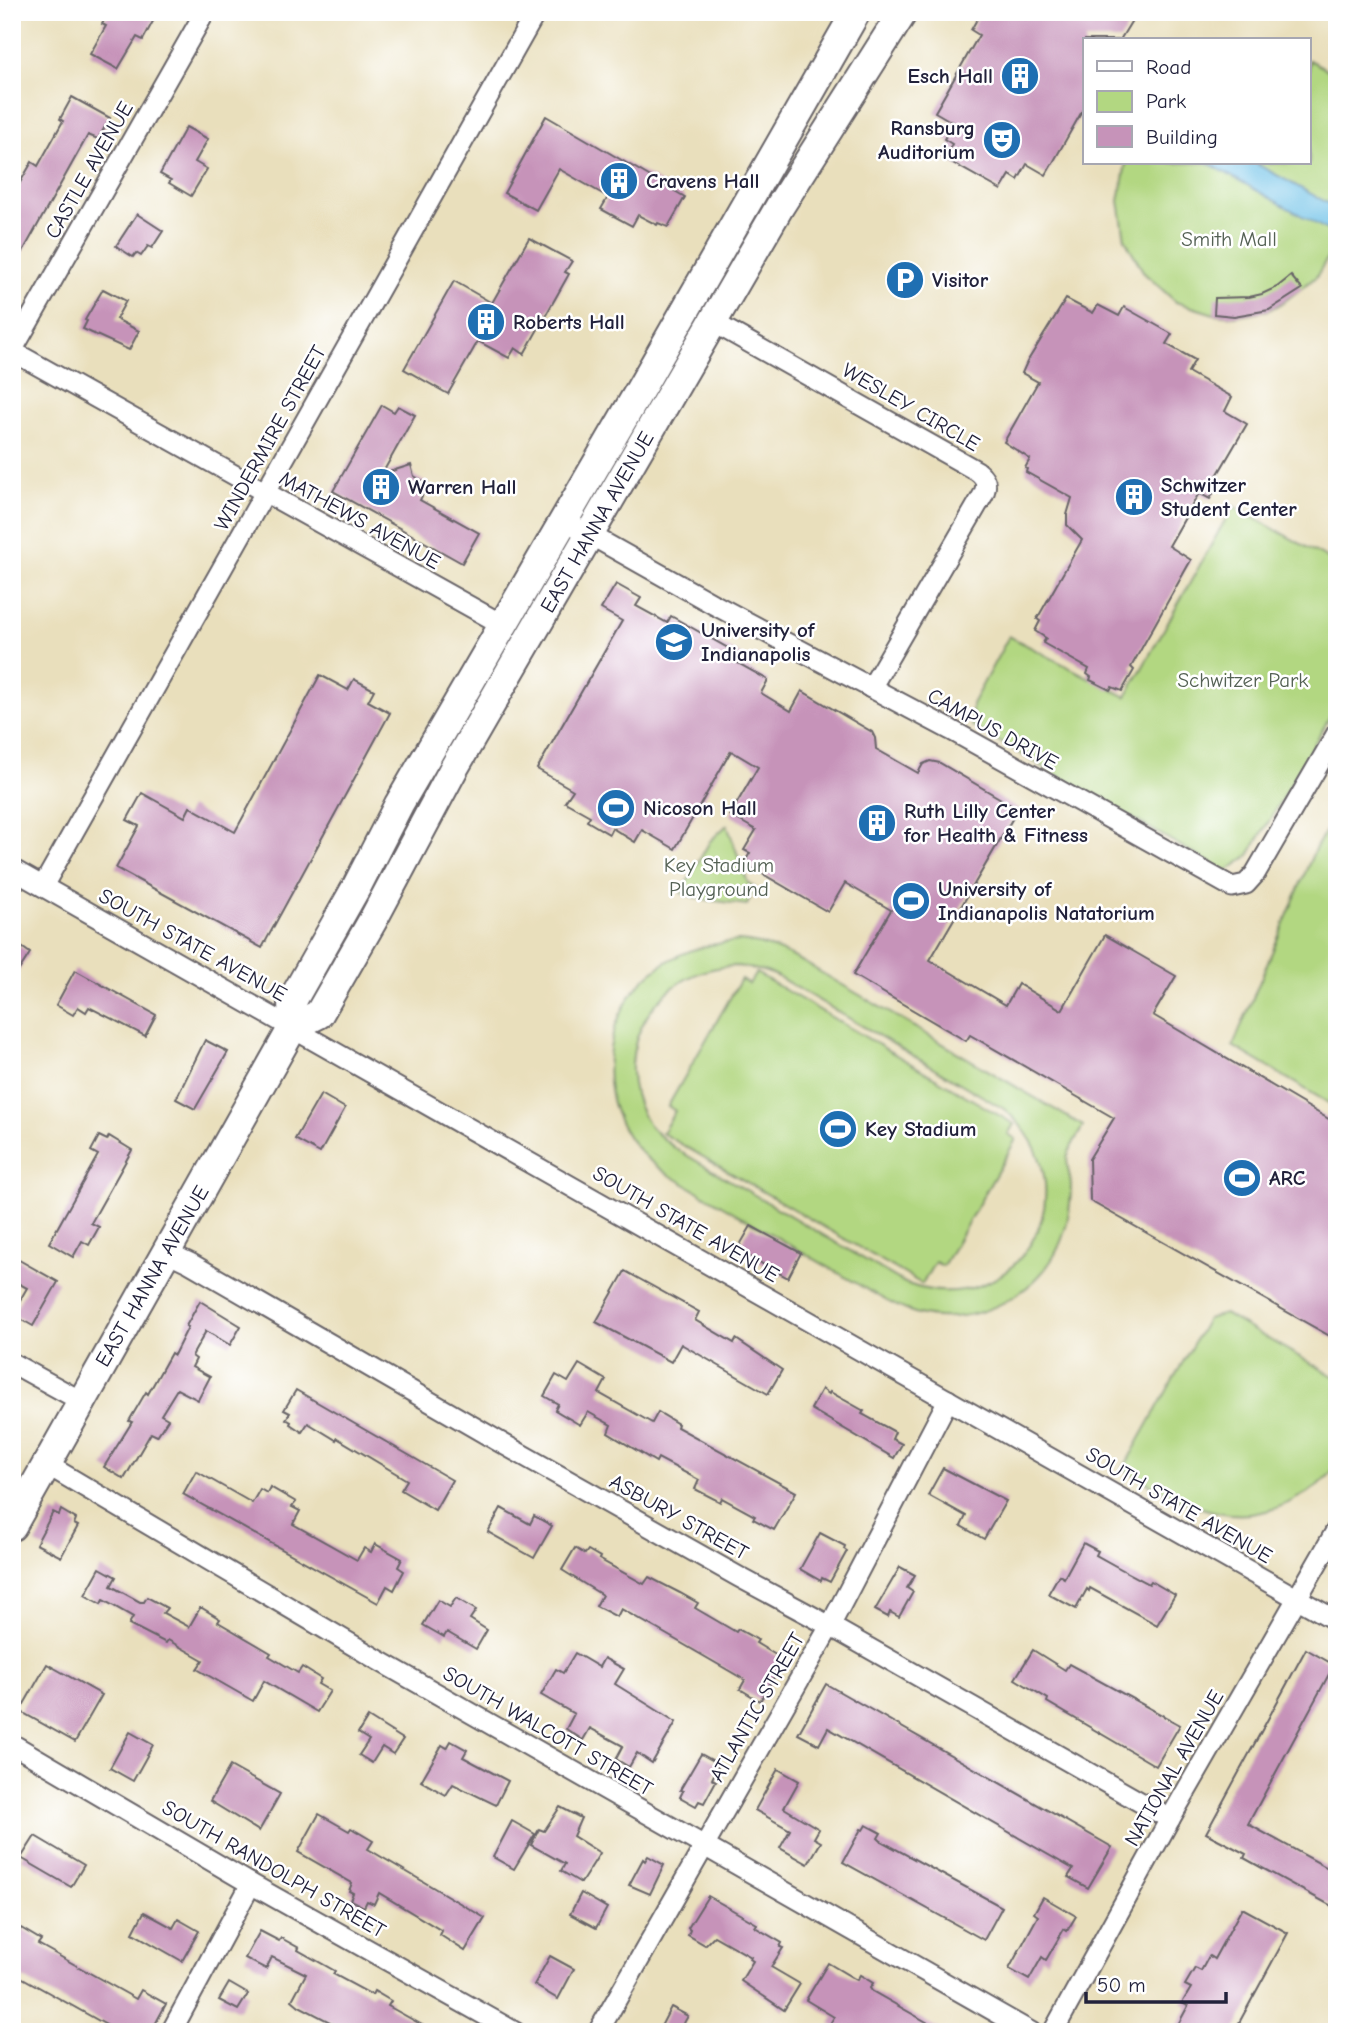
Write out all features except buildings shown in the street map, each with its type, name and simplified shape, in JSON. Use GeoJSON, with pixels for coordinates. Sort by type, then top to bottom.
{"type":"FeatureCollection","features":[{"type":"Feature","properties":{"kind":"main road","name":"EAST HANNA AVENUE"},"geometry":{"type":"LineString","coordinates":[[12,1526],[293,1027],[292,1001],[357,886],[398,804],[856,12]]}},
{"type":"Feature","properties":{"kind":"main road","name":"EAST HANNA AVENUE"},"geometry":{"type":"LineString","coordinates":[[293,1027],[319,1014],[373,920],[454,768],[780,206],[903,12]]}},
{"type":"Feature","properties":{"kind":"street","name":"CASTLE AVENUE"},"geometry":{"type":"LineString","coordinates":[[12,351],[205,12]]}},
{"type":"Feature","properties":{"kind":"street","name":"WINDERMIRE STREET"},"geometry":{"type":"LineString","coordinates":[[43,886],[537,12]]}},
{"type":"Feature","properties":{"kind":"street","name":"WESLEY CIRCLE"},"geometry":{"type":"LineString","coordinates":[[713,322],[977,471],[985,480],[983,495],[871,688]]}},
{"type":"Feature","properties":{"kind":"street","name":"MATHEWS AVENUE"},"geometry":{"type":"LineString","coordinates":[[12,351],[503,625]]}},
{"type":"Feature","properties":{"kind":"street","name":"CAMPUS DRIVE"},"geometry":{"type":"LineString","coordinates":[[564,520],[1232,887],[1245,884],[1255,874],[1337,733]]}},
{"type":"Feature","properties":{"kind":"street","name":"SOUTH STATE AVENUE"},"geometry":{"type":"LineString","coordinates":[[12,869],[1337,1621]]}},
{"type":"Feature","properties":{"kind":"street","name":"ASBURY STREET"},"geometry":{"type":"LineString","coordinates":[[167,1252],[1170,1819]]}},
{"type":"Feature","properties":{"kind":"street"},"geometry":{"type":"LineString","coordinates":[[12,1363],[81,1401]]}},
{"type":"Feature","properties":{"kind":"street","name":"ATLANTIC STREET"},"geometry":{"type":"LineString","coordinates":[[598,2032],[830,1626],[948,1400]]}},
{"type":"Feature","properties":{"kind":"street","name":"SOUTH WALCOTT STREET"},"geometry":{"type":"LineString","coordinates":[[46,1464],[378,1660],[1031,2032]]}},
{"type":"Feature","properties":{"kind":"street","name":"NATIONAL AVENUE"},"geometry":{"type":"LineString","coordinates":[[1053,2032],[1170,1819],[1337,1529]]}},
{"type":"Feature","properties":{"kind":"street","name":"SOUTH RANDOLPH STREET"},"geometry":{"type":"LineString","coordinates":[[12,1744],[251,1884],[515,2032]]}},
{"type":"Feature","properties":{"kind":"street"},"geometry":{"type":"LineString","coordinates":[[171,2032],[251,1884]]}},
{"type":"Feature","properties":{"kind":"green space","name":"Smith Mall"},"geometry":{"type":"Polygon","coordinates":[[[1310,60],[1327,69],[1337,81],[1337,242],[1316,277],[1269,310],[1234,316],[1214,314],[1176,302],[1144,273],[1125,239],[1119,201],[1126,164],[1310,164],[1310,60]]]}},
{"type":"Feature","properties":{"kind":"green space","name":"Schwitzer Park"},"geometry":{"type":"Polygon","coordinates":[[[1233,506],[1337,564],[1337,705],[1249,855],[1226,872],[972,726],[972,704],[1009,636],[1126,697],[1233,506]]]}},
{"type":"Feature","properties":{"kind":"green space"},"geometry":{"type":"Polygon","coordinates":[[[1337,813],[1337,1108],[1233,1046],[1315,849],[1337,813]]]}},
{"type":"Feature","properties":{"kind":"green space","name":"Key Stadium Playground"},"geometry":{"type":"Polygon","coordinates":[[[727,825],[748,883],[755,888],[747,905],[700,899],[681,893],[710,841],[727,825]]]}},
{"type":"Feature","properties":{"kind":"green space"},"geometry":{"type":"Polygon","coordinates":[[[727,942],[757,944],[797,959],[1083,1126],[1067,1158],[1071,1193],[1062,1239],[1054,1257],[1028,1286],[995,1307],[957,1317],[922,1315],[907,1310],[892,1304],[666,1173],[638,1149],[625,1131],[610,1091],[608,1070],[615,1027],[635,989],[660,966],[692,950],[727,942]],[[738,966],[710,970],[685,980],[664,996],[647,1016],[636,1039],[632,1065],[635,1092],[645,1119],[651,1127],[676,1149],[905,1283],[945,1291],[980,1285],[1010,1268],[1031,1242],[1043,1211],[1044,1176],[1032,1141],[1004,1109],[775,975],[738,966]]]}},
{"type":"Feature","properties":{"kind":"green space","name":"Key Stadium"},"geometry":{"type":"Polygon","coordinates":[[[756,973],[1014,1124],[1008,1134],[1016,1139],[943,1266],[935,1262],[922,1284],[662,1133],[675,1111],[668,1106],[741,979],[749,984],[756,973]]]}},
{"type":"Feature","properties":{"kind":"green space"},"geometry":{"type":"Polygon","coordinates":[[[1224,1314],[1337,1378],[1338,1448],[1336,1464],[1330,1474],[1301,1496],[1277,1508],[1254,1514],[1231,1514],[1188,1503],[1123,1469],[1207,1319],[1224,1314]]]}},
{"type":"Feature","properties":{"kind":"water"},"geometry":{"type":"Polygon","coordinates":[[[1210,164],[1257,164],[1337,208],[1327,230],[1210,164]]]}},
{"type":"Feature","properties":{"kind":"place","name":"Esch Hall"},"geometry":{"type":"Point","coordinates":[1020,76]}},
{"type":"Feature","properties":{"kind":"place","name":"Ransburg Auditorium"},"geometry":{"type":"Point","coordinates":[1002,140]}},
{"type":"Feature","properties":{"kind":"place","name":"Cravens Hall"},"geometry":{"type":"Point","coordinates":[619,181]}},
{"type":"Feature","properties":{"kind":"place","name":"Visitor"},"geometry":{"type":"Point","coordinates":[905,280]}},
{"type":"Feature","properties":{"kind":"place","name":"Roberts Hall"},"geometry":{"type":"Point","coordinates":[486,322]}},
{"type":"Feature","properties":{"kind":"place","name":"Warren Hall"},"geometry":{"type":"Point","coordinates":[381,487]}},
{"type":"Feature","properties":{"kind":"place","name":"Schwitzer Student Center"},"geometry":{"type":"Point","coordinates":[1134,497]}},
{"type":"Feature","properties":{"kind":"place","name":"University of Indianapolis"},"geometry":{"type":"Point","coordinates":[674,642]}},
{"type":"Feature","properties":{"kind":"place","name":"Nicoson Hall"},"geometry":{"type":"Point","coordinates":[616,808]}},
{"type":"Feature","properties":{"kind":"place","name":"Ruth Lilly Center for Health & Fitness"},"geometry":{"type":"Point","coordinates":[877,823]}},
{"type":"Feature","properties":{"kind":"place","name":"University of Indianapolis Natatorium"},"geometry":{"type":"Point","coordinates":[911,901]}},
{"type":"Feature","properties":{"kind":"place","name":"Key Stadium"},"geometry":{"type":"Point","coordinates":[838,1129]}},
{"type":"Feature","properties":{"kind":"place","name":"ARC"},"geometry":{"type":"Point","coordinates":[1242,1178]}}]}
